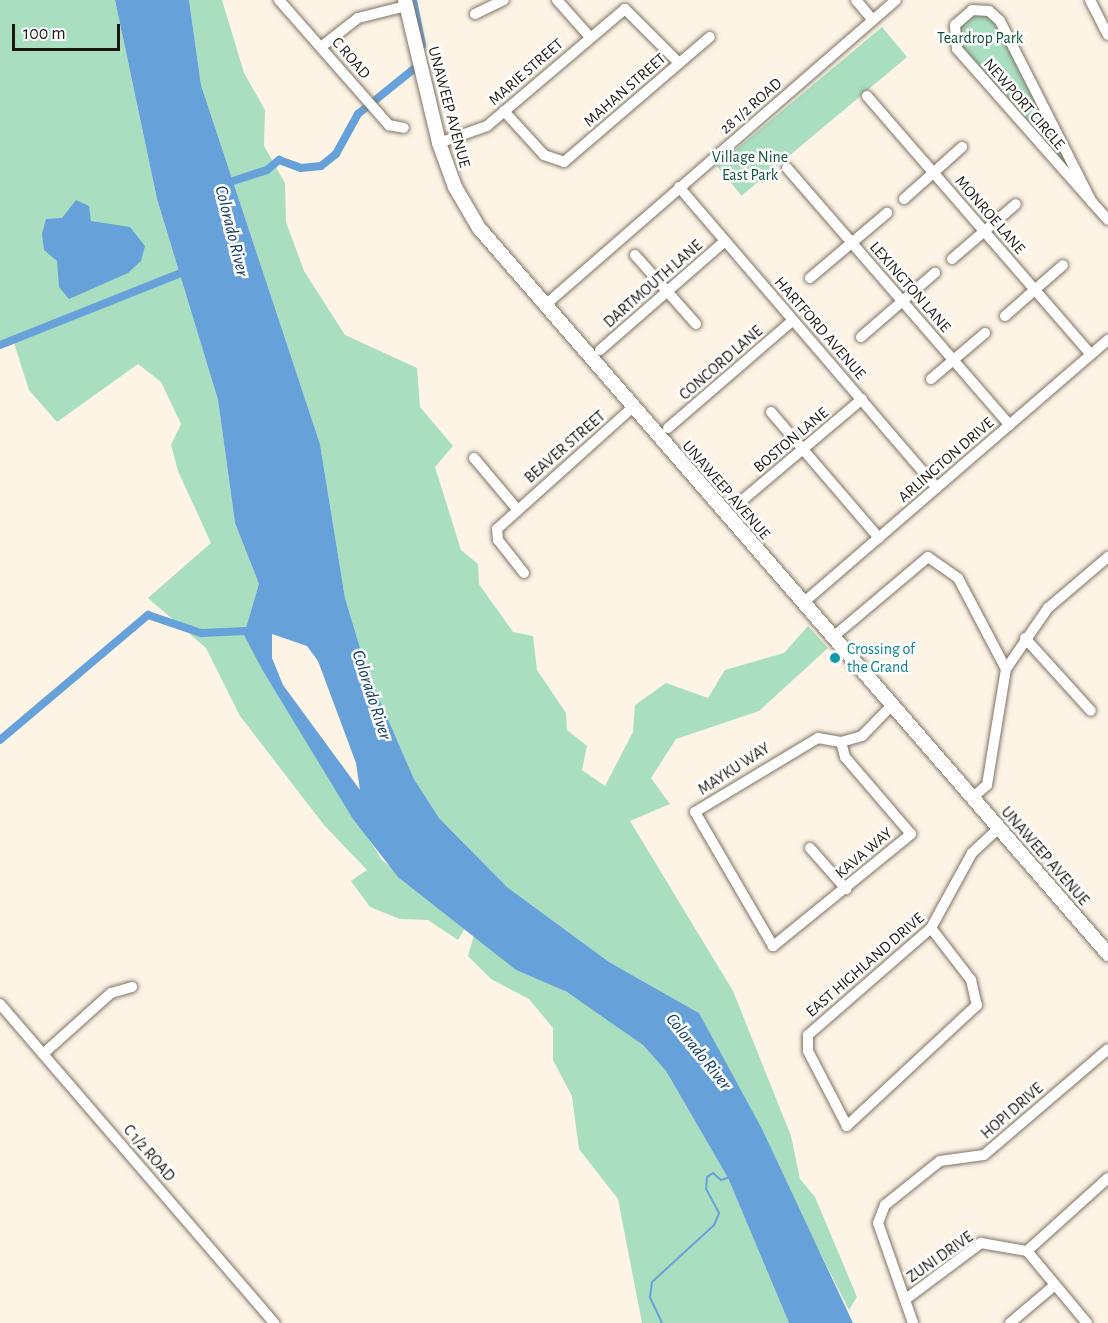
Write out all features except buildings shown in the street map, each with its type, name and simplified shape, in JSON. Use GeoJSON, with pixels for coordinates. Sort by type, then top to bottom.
{"type":"FeatureCollection","features":[{"type":"Feature","properties":{"kind":"main road","name":"UNAWEEP AVENUE"},"geometry":{"type":"LineString","coordinates":[[406,3],[439,143],[478,228],[1108,954]]}},
{"type":"Feature","properties":{"kind":"street","name":"C ROAD"},"geometry":{"type":"LineString","coordinates":[[279,0],[389,124],[404,128]]}},
{"type":"Feature","properties":{"kind":"street"},"geometry":{"type":"LineString","coordinates":[[475,14],[504,0]]}},
{"type":"Feature","properties":{"kind":"street"},"geometry":{"type":"LineString","coordinates":[[557,0],[590,37]]}},
{"type":"Feature","properties":{"kind":"street"},"geometry":{"type":"LineString","coordinates":[[856,0],[873,20]]}},
{"type":"Feature","properties":{"kind":"street","name":"28 1/2 ROAD"},"geometry":{"type":"LineString","coordinates":[[544,306],[896,0]]}},
{"type":"Feature","properties":{"kind":"street"},"geometry":{"type":"LineString","coordinates":[[1090,0],[1108,35]]}},
{"type":"Feature","properties":{"kind":"street"},"geometry":{"type":"LineString","coordinates":[[321,47],[358,18],[406,3]]}},
{"type":"Feature","properties":{"kind":"street","name":"MARIE STREET"},"geometry":{"type":"LineString","coordinates":[[439,143],[477,132],[625,9],[679,63]]}},
{"type":"Feature","properties":{"kind":"street","name":"NEWPORT CIRCLE"},"geometry":{"type":"LineString","coordinates":[[1092,201],[1000,21],[989,11],[965,13],[953,33],[957,49],[1108,220]]}},
{"type":"Feature","properties":{"kind":"street","name":"MAHAN STREET"},"geometry":{"type":"LineString","coordinates":[[504,111],[559,163],[710,37]]}},
{"type":"Feature","properties":{"kind":"street","name":"MONROE LANE"},"geometry":{"type":"LineString","coordinates":[[867,96],[1091,355]]}},
{"type":"Feature","properties":{"kind":"street"},"geometry":{"type":"LineString","coordinates":[[904,199],[962,147]]}},
{"type":"Feature","properties":{"kind":"street","name":"LEXINGTON LANE"},"geometry":{"type":"LineString","coordinates":[[787,168],[1010,425]]}},
{"type":"Feature","properties":{"kind":"street","name":"HARTFORD AVENUE"},"geometry":{"type":"LineString","coordinates":[[679,188],[937,488]]}},
{"type":"Feature","properties":{"kind":"street"},"geometry":{"type":"LineString","coordinates":[[952,259],[1016,204]]}},
{"type":"Feature","properties":{"kind":"street"},"geometry":{"type":"LineString","coordinates":[[810,278],[887,213]]}},
{"type":"Feature","properties":{"kind":"street","name":"DARTMOUTH LANE"},"geometry":{"type":"LineString","coordinates":[[600,350],[725,241]]}},
{"type":"Feature","properties":{"kind":"street"},"geometry":{"type":"LineString","coordinates":[[635,255],[696,324]]}},
{"type":"Feature","properties":{"kind":"street"},"geometry":{"type":"LineString","coordinates":[[1005,316],[1063,265]]}},
{"type":"Feature","properties":{"kind":"street"},"geometry":{"type":"LineString","coordinates":[[861,337],[935,273]]}},
{"type":"Feature","properties":{"kind":"street","name":"CONCORD LANE"},"geometry":{"type":"LineString","coordinates":[[668,428],[793,320]]}},
{"type":"Feature","properties":{"kind":"street"},"geometry":{"type":"LineString","coordinates":[[931,379],[985,333]]}},
{"type":"Feature","properties":{"kind":"street","name":"ARLINGTON DRIVE"},"geometry":{"type":"LineString","coordinates":[[803,603],[1108,340]]}},
{"type":"Feature","properties":{"kind":"street","name":"BOSTON LANE"},"geometry":{"type":"LineString","coordinates":[[739,503],[862,399]]}},
{"type":"Feature","properties":{"kind":"street","name":"BEAVER STREET"},"geometry":{"type":"LineString","coordinates":[[524,573],[496,534],[517,509],[632,408]]}},
{"type":"Feature","properties":{"kind":"street"},"geometry":{"type":"LineString","coordinates":[[771,412],[879,538]]}},
{"type":"Feature","properties":{"kind":"street"},"geometry":{"type":"LineString","coordinates":[[474,458],[517,509]]}},
{"type":"Feature","properties":{"kind":"street"},"geometry":{"type":"LineString","coordinates":[[833,638],[928,557],[958,578],[1006,669]]}},
{"type":"Feature","properties":{"kind":"street"},"geometry":{"type":"LineString","coordinates":[[972,798],[987,785],[1006,669],[1025,638],[1048,608],[1108,557]]}},
{"type":"Feature","properties":{"kind":"street"},"geometry":{"type":"LineString","coordinates":[[1025,638],[1091,711]]}},
{"type":"Feature","properties":{"kind":"street","name":"MAYKU WAY"},"geometry":{"type":"LineString","coordinates":[[773,945],[695,812],[796,749],[818,738],[841,742],[862,736],[892,705]]}},
{"type":"Feature","properties":{"kind":"street","name":"KAVA WAY"},"geometry":{"type":"LineString","coordinates":[[773,945],[846,889],[911,834],[845,756],[841,742]]}},
{"type":"Feature","properties":{"kind":"street","name":"EAST HIGHLAND DRIVE"},"geometry":{"type":"LineString","coordinates":[[932,928],[972,980],[977,1005],[848,1126],[808,1051],[808,1035],[932,928],[972,853],[999,828]]}},
{"type":"Feature","properties":{"kind":"street"},"geometry":{"type":"LineString","coordinates":[[810,848],[846,889]]}},
{"type":"Feature","properties":{"kind":"street"},"geometry":{"type":"LineString","coordinates":[[43,1054],[111,993],[132,987]]}},
{"type":"Feature","properties":{"kind":"street","name":"C 1/2 ROAD"},"geometry":{"type":"LineString","coordinates":[[0,1004],[274,1323]]}},
{"type":"Feature","properties":{"kind":"street","name":"HOPI DRIVE"},"geometry":{"type":"LineString","coordinates":[[906,1299],[878,1223],[885,1205],[940,1161],[984,1155],[1108,1049]]}},
{"type":"Feature","properties":{"kind":"street"},"geometry":{"type":"LineString","coordinates":[[1087,1323],[1027,1251],[1108,1178]]}},
{"type":"Feature","properties":{"kind":"street","name":"ZUNI DRIVE"},"geometry":{"type":"LineString","coordinates":[[906,1299],[981,1243],[1027,1251]]}},
{"type":"Feature","properties":{"kind":"street"},"geometry":{"type":"LineString","coordinates":[[1010,1323],[1055,1285]]}},
{"type":"Feature","properties":{"kind":"street"},"geometry":{"type":"LineString","coordinates":[[906,1299],[914,1323]]}},
{"type":"Feature","properties":{"kind":"green space"},"geometry":{"type":"Polygon","coordinates":[[[0,0],[115,0],[157,199],[218,400],[235,523],[259,584],[263,671],[382,860],[465,928],[458,940],[428,920],[400,919],[370,907],[351,881],[367,870],[324,825],[240,716],[206,648],[148,598],[211,543],[178,471],[171,445],[181,424],[161,382],[138,364],[57,422],[29,390],[14,343],[0,346],[0,0]]]}},
{"type":"Feature","properties":{"kind":"green space"},"geometry":{"type":"Polygon","coordinates":[[[189,0],[222,0],[244,73],[265,110],[264,146],[285,183],[286,222],[304,271],[345,335],[417,368],[420,407],[453,446],[435,467],[461,550],[478,564],[479,584],[513,632],[533,636],[537,670],[566,713],[567,730],[587,746],[582,770],[605,786],[633,732],[635,705],[666,683],[708,698],[725,670],[784,653],[808,626],[828,648],[759,711],[676,739],[651,778],[670,804],[630,821],[733,991],[791,1136],[800,1179],[815,1197],[857,1297],[849,1310],[699,1013],[609,962],[507,887],[439,818],[414,779],[367,671],[345,598],[320,444],[201,85],[189,0]]]}},
{"type":"Feature","properties":{"kind":"green space","name":"Teardrop Park"},"geometry":{"type":"Polygon","coordinates":[[[986,13],[995,20],[1078,179],[957,41],[957,27],[969,14],[986,13]]]}},
{"type":"Feature","properties":{"kind":"green space","name":"Village Nine East Park"},"geometry":{"type":"Polygon","coordinates":[[[882,27],[907,57],[742,196],[717,166],[882,27]]]}},
{"type":"Feature","properties":{"kind":"green space"},"geometry":{"type":"Polygon","coordinates":[[[474,935],[516,970],[567,992],[614,1023],[643,1045],[666,1071],[728,1178],[789,1323],[642,1323],[618,1199],[579,1149],[572,1096],[553,1060],[553,1028],[529,999],[491,979],[468,956],[474,935]]]}},
{"type":"Feature","properties":{"kind":"water","name":"Colorado River"},"geometry":{"type":"Polygon","coordinates":[[[115,0],[189,0],[201,85],[320,444],[345,598],[367,671],[414,779],[439,818],[507,887],[609,962],[699,1013],[762,1129],[853,1323],[789,1323],[728,1178],[666,1071],[643,1045],[567,992],[516,970],[398,877],[353,819],[263,671],[244,635],[259,584],[235,523],[218,400],[157,199],[115,0]],[[272,634],[272,658],[283,685],[360,790],[356,763],[318,661],[307,646],[272,634]]]}},
{"type":"Feature","properties":{"kind":"water"},"geometry":{"type":"Polygon","coordinates":[[[76,200],[89,206],[91,221],[130,227],[145,246],[141,261],[128,273],[69,299],[59,287],[57,261],[44,250],[42,234],[46,219],[62,218],[76,200]]]}},
{"type":"Feature","properties":{"kind":"waterway"},"geometry":{"type":"LineString","coordinates":[[413,0],[422,45]]}},
{"type":"Feature","properties":{"kind":"waterway","name":"Colorado River"},"geometry":{"type":"LineString","coordinates":[[233,181],[267,170],[279,160],[301,168],[321,166],[336,154],[358,114],[421,63]]}},
{"type":"Feature","properties":{"kind":"waterway"},"geometry":{"type":"LineString","coordinates":[[0,345],[178,274]]}},
{"type":"Feature","properties":{"kind":"waterway"},"geometry":{"type":"LineString","coordinates":[[0,740],[148,615],[201,633],[246,631]]}},
{"type":"Feature","properties":{"kind":"waterway"},"geometry":{"type":"LineString","coordinates":[[662,1323],[650,1297],[652,1282],[714,1225],[719,1213],[706,1189],[707,1177],[713,1173],[721,1180],[731,1177]]}},
{"type":"Feature","properties":{"kind":"place","name":"Crossing of the Grand"},"geometry":{"type":"Point","coordinates":[835,658]}}]}
